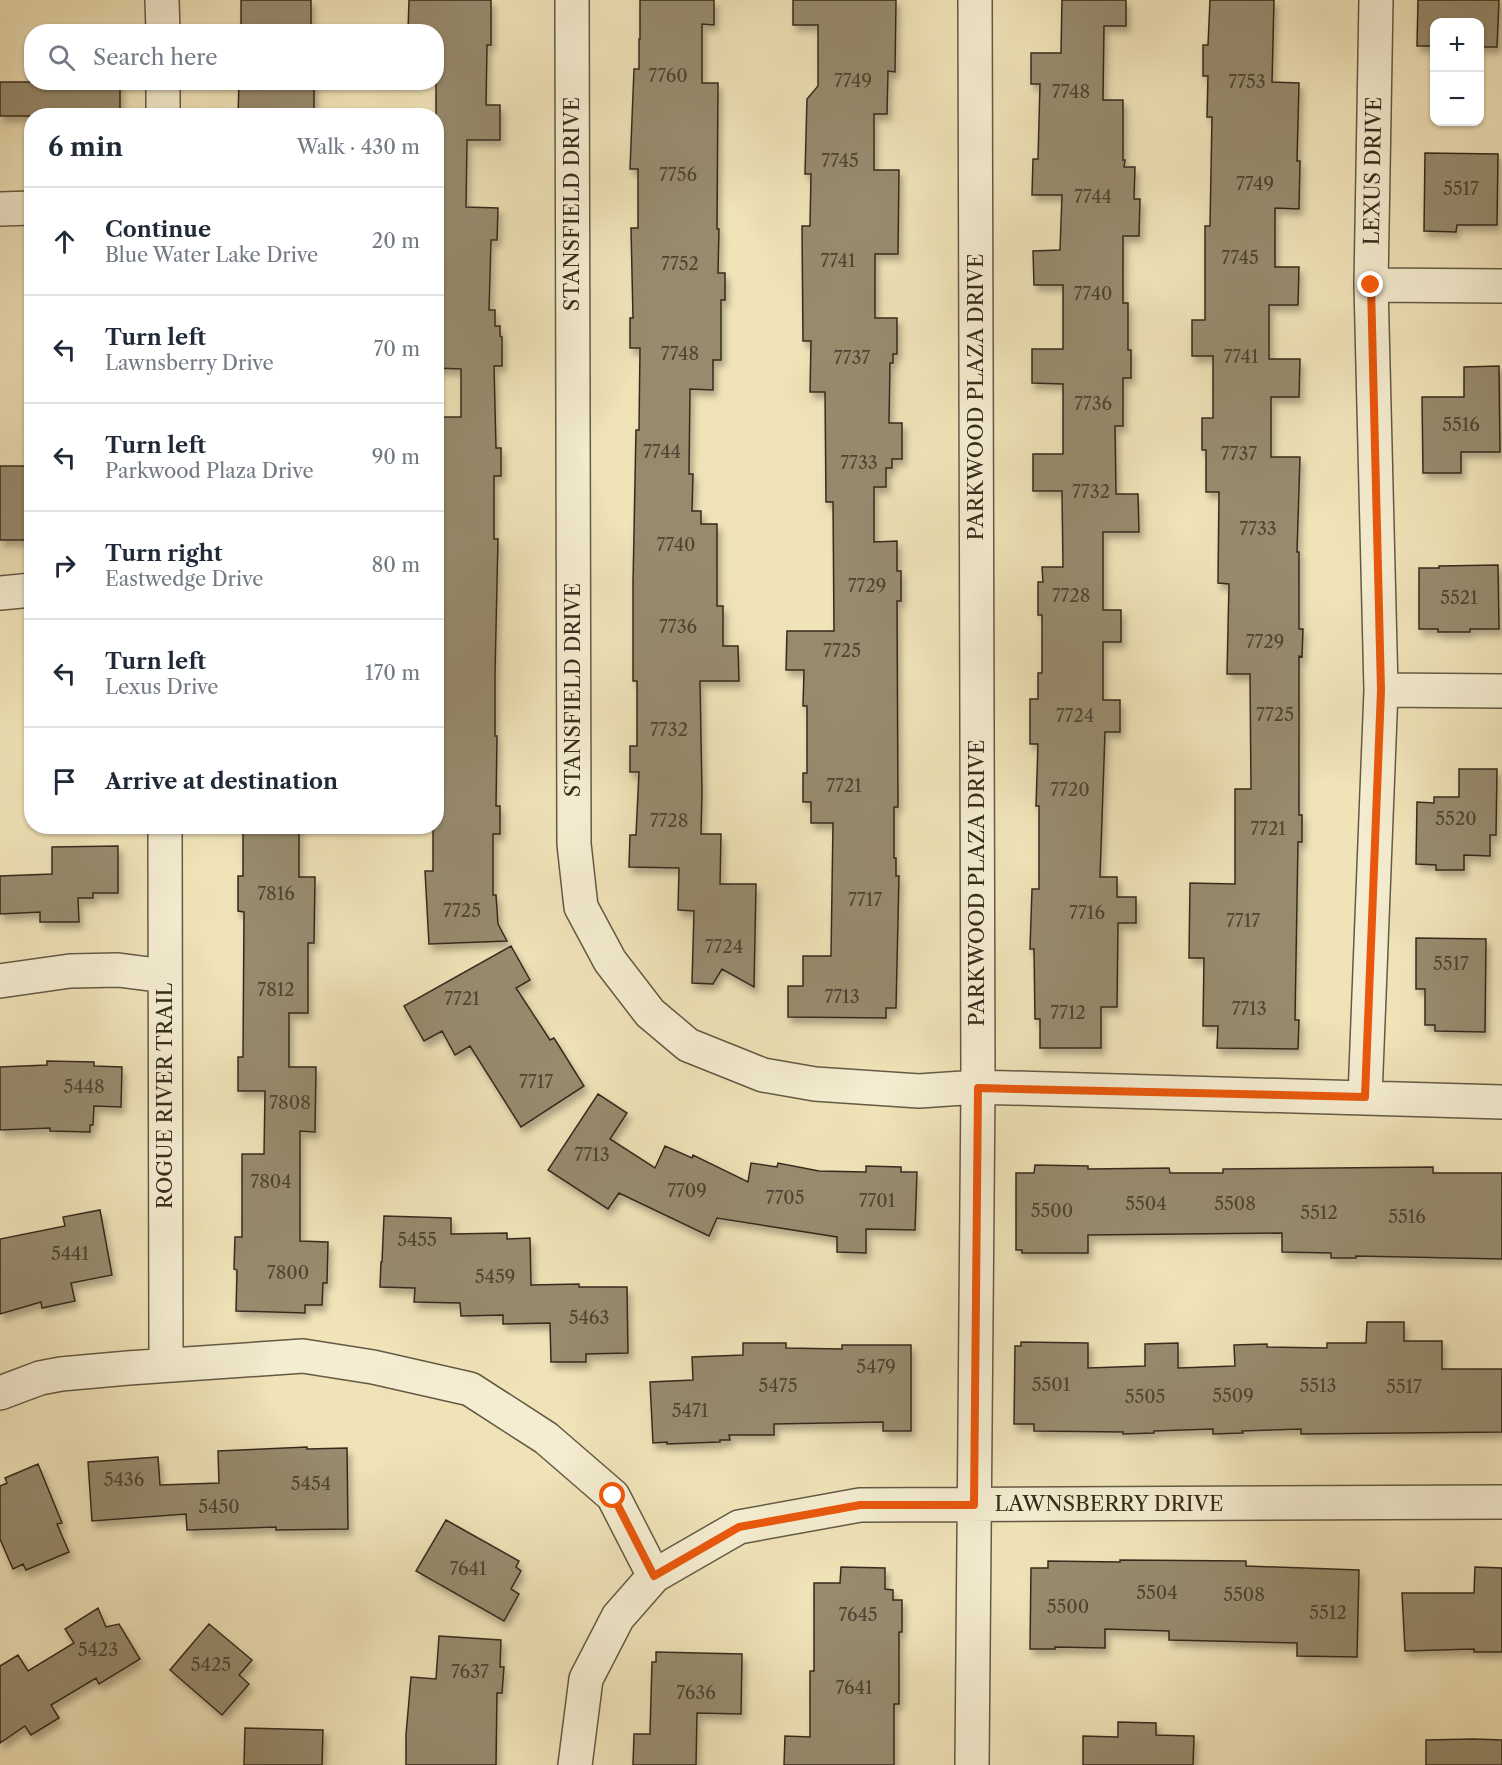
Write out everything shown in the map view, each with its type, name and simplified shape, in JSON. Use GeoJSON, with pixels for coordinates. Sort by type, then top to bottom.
{"type":"FeatureCollection","features":[{"type":"Feature","properties":{"kind":"street"},"geometry":{"type":"LineString","coordinates":[[162,0],[162,24]]}},
{"type":"Feature","properties":{"kind":"street","name":"STANSFIELD DRIVE"},"geometry":{"type":"LineString","coordinates":[[572,0],[574,832],[581,907],[610,962],[650,1013],[688,1046],[763,1075],[815,1084],[919,1091],[978,1088],[1502,1102]]}},
{"type":"Feature","properties":{"kind":"street","name":"PARKWOOD PLAZA DRIVE"},"geometry":{"type":"LineString","coordinates":[[972,1765],[978,1088],[975,0]]}},
{"type":"Feature","properties":{"kind":"street","name":"LEXUS DRIVE"},"geometry":{"type":"LineString","coordinates":[[1365,1097],[1381,690],[1371,285],[1376,0]]}},
{"type":"Feature","properties":{"kind":"street"},"geometry":{"type":"LineString","coordinates":[[163,90],[163,108]]}},
{"type":"Feature","properties":{"kind":"street"},"geometry":{"type":"LineString","coordinates":[[0,209],[24,208]]}},
{"type":"Feature","properties":{"kind":"street"},"geometry":{"type":"LineString","coordinates":[[1371,285],[1502,286]]}},
{"type":"Feature","properties":{"kind":"street"},"geometry":{"type":"LineString","coordinates":[[0,593],[24,591]]}},
{"type":"Feature","properties":{"kind":"street"},"geometry":{"type":"LineString","coordinates":[[1381,690],[1502,691]]}},
{"type":"Feature","properties":{"kind":"street","name":"ROGUE RIVER TRAIL"},"geometry":{"type":"LineString","coordinates":[[165,834],[166,1365]]}},
{"type":"Feature","properties":{"kind":"street"},"geometry":{"type":"LineString","coordinates":[[0,981],[80,971],[118,970],[165,976]]}},
{"type":"Feature","properties":{"kind":"street"},"geometry":{"type":"LineString","coordinates":[[0,1393],[40,1378],[61,1374],[303,1356],[373,1367],[470,1389],[546,1437],[613,1496],[654,1576]]}},
{"type":"Feature","properties":{"kind":"street","name":"LAWNSBERRY DRIVE"},"geometry":{"type":"LineString","coordinates":[[575,1765],[586,1679],[618,1617],[654,1576],[739,1527],[860,1505],[1502,1502]]}},
{"type":"Feature","properties":{"kind":"building"},"geometry":{"type":"Polygon","coordinates":[[[241,0],[311,0],[311,24],[241,24],[241,0]]]}},
{"type":"Feature","properties":{"kind":"building"},"geometry":{"type":"Polygon","coordinates":[[[409,0],[491,0],[491,45],[487,45],[486,105],[500,105],[500,140],[467,140],[466,207],[498,208],[497,240],[491,240],[489,310],[495,310],[495,326],[500,326],[502,337],[502,366],[494,366],[496,448],[501,448],[501,476],[494,476],[494,539],[498,539],[495,674],[496,806],[500,806],[500,834],[493,834],[493,895],[496,895],[498,924],[507,941],[429,944],[425,871],[433,871],[433,834],[444,834],[444,417],[461,417],[461,369],[444,368],[444,108],[436,108],[436,90],[444,90],[444,24],[408,24],[409,0]]]}},
{"type":"Feature","properties":{"kind":"building"},"geometry":{"type":"Polygon","coordinates":[[[640,0],[714,0],[714,25],[702,24],[702,83],[718,83],[718,273],[725,273],[725,300],[721,300],[721,360],[713,360],[713,390],[690,389],[689,474],[693,474],[692,511],[701,511],[701,524],[717,524],[717,606],[723,606],[723,646],[738,646],[739,681],[700,681],[701,834],[721,834],[720,884],[756,884],[754,987],[722,969],[713,984],[692,983],[694,911],[678,910],[679,868],[629,867],[630,835],[636,835],[639,772],[630,772],[630,746],[637,746],[637,681],[633,681],[633,583],[640,348],[630,348],[630,318],[633,318],[631,228],[638,228],[638,169],[630,169],[634,69],[639,69],[640,0]]]}},
{"type":"Feature","properties":{"kind":"building"},"geometry":{"type":"Polygon","coordinates":[[[793,0],[896,0],[895,72],[888,71],[887,114],[874,114],[874,170],[899,170],[898,254],[875,254],[875,318],[897,318],[897,354],[893,354],[893,363],[890,363],[889,423],[902,423],[902,459],[892,459],[892,468],[886,468],[886,487],[874,487],[874,542],[897,541],[897,571],[901,571],[901,601],[897,601],[898,807],[894,807],[894,858],[896,858],[896,876],[899,876],[896,1008],[886,1008],[886,1018],[788,1017],[788,986],[803,986],[803,956],[831,956],[833,823],[811,823],[811,802],[803,802],[803,773],[807,773],[807,706],[803,706],[804,670],[786,670],[787,631],[834,631],[833,502],[826,502],[825,392],[810,392],[811,341],[803,341],[802,226],[810,226],[811,174],[805,174],[807,99],[818,86],[818,25],[793,25],[793,0]]]}},
{"type":"Feature","properties":{"kind":"building"},"geometry":{"type":"Polygon","coordinates":[[[1062,0],[1126,0],[1126,26],[1104,26],[1103,100],[1123,100],[1124,167],[1135,167],[1134,199],[1140,199],[1139,236],[1123,236],[1123,303],[1128,303],[1128,350],[1131,350],[1131,378],[1123,378],[1123,426],[1115,426],[1116,494],[1138,494],[1139,532],[1103,532],[1103,610],[1121,610],[1121,642],[1103,642],[1103,700],[1120,700],[1120,732],[1105,732],[1100,877],[1117,877],[1117,897],[1136,897],[1136,923],[1118,923],[1117,1007],[1101,1007],[1101,1048],[1040,1048],[1040,1019],[1035,1019],[1034,949],[1030,949],[1032,889],[1039,889],[1039,806],[1036,806],[1038,744],[1030,744],[1030,699],[1038,699],[1038,673],[1042,673],[1042,615],[1038,615],[1038,582],[1043,582],[1042,567],[1063,567],[1062,491],[1033,491],[1033,454],[1063,454],[1063,384],[1032,383],[1032,349],[1063,349],[1063,285],[1034,285],[1033,251],[1060,250],[1062,195],[1032,195],[1033,159],[1038,159],[1040,84],[1031,84],[1031,53],[1061,53],[1062,0]]]}},
{"type":"Feature","properties":{"kind":"building"},"geometry":{"type":"Polygon","coordinates":[[[1210,0],[1274,0],[1272,82],[1299,83],[1297,161],[1300,161],[1299,209],[1275,208],[1275,267],[1299,267],[1298,305],[1269,305],[1269,359],[1300,359],[1299,397],[1271,397],[1271,457],[1300,457],[1297,552],[1299,552],[1299,629],[1303,629],[1302,657],[1299,656],[1299,815],[1302,815],[1302,842],[1298,842],[1295,1020],[1299,1020],[1298,1049],[1217,1048],[1218,1026],[1203,1026],[1204,958],[1189,958],[1190,883],[1235,884],[1235,789],[1251,789],[1250,674],[1227,674],[1229,584],[1218,583],[1219,492],[1206,492],[1206,450],[1202,450],[1202,418],[1213,418],[1213,356],[1192,356],[1192,320],[1205,320],[1205,226],[1210,226],[1212,117],[1207,117],[1208,76],[1203,76],[1203,45],[1208,45],[1210,0]]]}},
{"type":"Feature","properties":{"kind":"building"},"geometry":{"type":"Polygon","coordinates":[[[1418,0],[1499,0],[1497,47],[1484,47],[1484,18],[1430,18],[1430,46],[1417,46],[1418,0]]]}},
{"type":"Feature","properties":{"kind":"building"},"geometry":{"type":"Polygon","coordinates":[[[0,82],[24,82],[24,90],[120,90],[120,108],[24,108],[24,116],[0,116],[0,82]]]}},
{"type":"Feature","properties":{"kind":"building"},"geometry":{"type":"Polygon","coordinates":[[[239,90],[314,90],[314,108],[238,108],[239,90]]]}},
{"type":"Feature","properties":{"kind":"building"},"geometry":{"type":"Polygon","coordinates":[[[1425,153],[1498,154],[1497,225],[1457,225],[1456,232],[1424,231],[1425,153]]]}},
{"type":"Feature","properties":{"kind":"building"},"geometry":{"type":"Polygon","coordinates":[[[1499,366],[1500,452],[1461,452],[1461,473],[1423,473],[1422,397],[1464,397],[1464,367],[1499,366]]]}},
{"type":"Feature","properties":{"kind":"building"},"geometry":{"type":"Polygon","coordinates":[[[0,466],[24,466],[24,540],[0,540],[0,466]]]}},
{"type":"Feature","properties":{"kind":"building"},"geometry":{"type":"Polygon","coordinates":[[[1498,565],[1499,629],[1438,632],[1438,629],[1419,629],[1419,568],[1498,565]]]}},
{"type":"Feature","properties":{"kind":"building"},"geometry":{"type":"Polygon","coordinates":[[[1459,769],[1497,769],[1496,835],[1490,835],[1490,856],[1464,855],[1464,870],[1436,870],[1436,865],[1416,864],[1417,802],[1434,803],[1434,797],[1459,797],[1459,769]]]}},
{"type":"Feature","properties":{"kind":"building"},"geometry":{"type":"Polygon","coordinates":[[[243,834],[299,834],[299,877],[315,877],[314,943],[308,943],[308,1013],[289,1013],[289,1067],[316,1067],[315,1132],[300,1131],[300,1241],[328,1242],[327,1283],[323,1283],[322,1305],[305,1305],[305,1313],[236,1311],[235,1237],[242,1237],[242,1154],[264,1154],[265,1091],[238,1091],[238,1057],[243,1057],[244,912],[238,911],[238,876],[243,876],[243,834]]]}},
{"type":"Feature","properties":{"kind":"building"},"geometry":{"type":"Polygon","coordinates":[[[118,846],[118,893],[93,893],[93,898],[78,898],[79,922],[40,922],[40,912],[0,914],[0,876],[52,874],[52,847],[118,846]]]}},
{"type":"Feature","properties":{"kind":"building"},"geometry":{"type":"Polygon","coordinates":[[[1416,938],[1486,939],[1485,1032],[1435,1031],[1435,1025],[1425,1025],[1425,989],[1416,989],[1416,938]]]}},
{"type":"Feature","properties":{"kind":"building"},"geometry":{"type":"Polygon","coordinates":[[[511,946],[530,980],[516,988],[550,1040],[554,1038],[584,1086],[521,1127],[470,1046],[455,1055],[442,1031],[424,1041],[404,1006],[511,946]]]}},
{"type":"Feature","properties":{"kind":"building"},"geometry":{"type":"Polygon","coordinates":[[[47,1061],[94,1062],[94,1066],[122,1067],[121,1107],[94,1106],[93,1125],[90,1125],[90,1132],[50,1131],[50,1128],[0,1130],[0,1067],[47,1065],[47,1061]]]}},
{"type":"Feature","properties":{"kind":"building"},"geometry":{"type":"Polygon","coordinates":[[[598,1094],[627,1113],[610,1139],[655,1168],[665,1146],[692,1158],[693,1155],[748,1182],[751,1163],[777,1167],[778,1163],[819,1171],[866,1172],[866,1166],[901,1167],[901,1172],[917,1172],[915,1230],[866,1229],[866,1253],[837,1252],[837,1237],[717,1218],[709,1236],[619,1193],[608,1209],[548,1170],[598,1094]]]}},
{"type":"Feature","properties":{"kind":"building"},"geometry":{"type":"Polygon","coordinates":[[[1035,1165],[1088,1166],[1088,1169],[1169,1168],[1170,1173],[1223,1173],[1223,1169],[1433,1167],[1433,1173],[1502,1173],[1502,1259],[1356,1256],[1356,1258],[1331,1258],[1331,1253],[1282,1252],[1282,1233],[1088,1235],[1088,1253],[1022,1253],[1022,1250],[1016,1250],[1016,1173],[1034,1173],[1035,1165]]]}},
{"type":"Feature","properties":{"kind":"building"},"geometry":{"type":"Polygon","coordinates":[[[100,1210],[112,1275],[71,1283],[75,1301],[42,1308],[41,1302],[0,1314],[0,1239],[65,1226],[63,1217],[100,1210]]]}},
{"type":"Feature","properties":{"kind":"building"},"geometry":{"type":"Polygon","coordinates":[[[384,1216],[451,1218],[451,1234],[507,1233],[507,1239],[530,1238],[531,1285],[579,1284],[579,1287],[627,1287],[628,1353],[586,1354],[586,1362],[551,1362],[550,1323],[503,1324],[503,1315],[461,1316],[460,1303],[414,1302],[415,1288],[380,1287],[384,1216]]]}},
{"type":"Feature","properties":{"kind":"building"},"geometry":{"type":"Polygon","coordinates":[[[1367,1322],[1404,1322],[1404,1341],[1442,1341],[1442,1369],[1502,1369],[1502,1432],[1301,1434],[1301,1429],[1213,1434],[1213,1429],[1123,1434],[1123,1432],[1034,1431],[1034,1424],[1014,1424],[1015,1346],[1021,1346],[1021,1342],[1088,1343],[1088,1368],[1145,1366],[1145,1344],[1178,1343],[1178,1368],[1235,1366],[1234,1345],[1267,1344],[1267,1347],[1327,1348],[1327,1343],[1366,1343],[1367,1322]]]}},
{"type":"Feature","properties":{"kind":"building"},"geometry":{"type":"Polygon","coordinates":[[[743,1343],[786,1343],[786,1348],[842,1349],[842,1345],[911,1345],[911,1431],[883,1431],[883,1422],[774,1424],[774,1435],[729,1435],[730,1440],[720,1440],[720,1442],[653,1443],[650,1382],[693,1380],[692,1357],[743,1355],[743,1343]]]}},
{"type":"Feature","properties":{"kind":"building"},"geometry":{"type":"Polygon","coordinates":[[[307,1447],[307,1449],[347,1448],[348,1529],[276,1530],[276,1527],[187,1530],[186,1514],[92,1521],[88,1462],[158,1457],[160,1485],[219,1483],[218,1451],[307,1447]]]}},
{"type":"Feature","properties":{"kind":"building"},"geometry":{"type":"Polygon","coordinates":[[[38,1464],[62,1523],[57,1524],[69,1552],[26,1570],[23,1564],[13,1569],[0,1539],[0,1486],[7,1483],[5,1478],[38,1464]]]}},
{"type":"Feature","properties":{"kind":"building"},"geometry":{"type":"Polygon","coordinates":[[[446,1520],[519,1561],[516,1567],[521,1571],[511,1589],[519,1594],[504,1621],[416,1571],[446,1520]]]}},
{"type":"Feature","properties":{"kind":"building"},"geometry":{"type":"Polygon","coordinates":[[[1120,1560],[1246,1561],[1246,1566],[1359,1570],[1357,1657],[1297,1656],[1297,1643],[1169,1640],[1169,1631],[1105,1629],[1105,1648],[1030,1649],[1031,1568],[1048,1568],[1048,1561],[1120,1562],[1120,1560]]]}},
{"type":"Feature","properties":{"kind":"building"},"geometry":{"type":"Polygon","coordinates":[[[841,1567],[885,1568],[885,1589],[893,1590],[893,1600],[902,1600],[902,1632],[899,1632],[899,1704],[894,1704],[894,1765],[784,1765],[785,1736],[810,1737],[810,1671],[814,1671],[814,1583],[840,1583],[841,1567]]]}},
{"type":"Feature","properties":{"kind":"building"},"geometry":{"type":"Polygon","coordinates":[[[1475,1567],[1502,1568],[1502,1652],[1474,1652],[1474,1649],[1405,1651],[1402,1593],[1474,1593],[1475,1567]]]}},
{"type":"Feature","properties":{"kind":"building"},"geometry":{"type":"Polygon","coordinates":[[[98,1608],[106,1627],[119,1624],[140,1659],[99,1684],[96,1678],[51,1705],[59,1718],[31,1735],[25,1726],[0,1743],[0,1666],[18,1655],[28,1671],[74,1643],[65,1629],[98,1608]]]}},
{"type":"Feature","properties":{"kind":"building"},"geometry":{"type":"Polygon","coordinates":[[[209,1624],[252,1660],[239,1675],[249,1684],[222,1715],[170,1670],[209,1624]]]}},
{"type":"Feature","properties":{"kind":"building"},"geometry":{"type":"Polygon","coordinates":[[[439,1636],[501,1640],[500,1667],[504,1667],[502,1693],[497,1693],[496,1765],[406,1765],[411,1677],[436,1679],[439,1636]]]}},
{"type":"Feature","properties":{"kind":"building"},"geometry":{"type":"Polygon","coordinates":[[[656,1652],[742,1654],[741,1714],[697,1713],[696,1765],[633,1765],[634,1734],[650,1734],[652,1662],[656,1662],[656,1652]]]}},
{"type":"Feature","properties":{"kind":"building"},"geometry":{"type":"Polygon","coordinates":[[[1118,1722],[1156,1723],[1156,1735],[1194,1736],[1193,1765],[1083,1765],[1083,1736],[1118,1737],[1118,1722]]]}},
{"type":"Feature","properties":{"kind":"building"},"geometry":{"type":"Polygon","coordinates":[[[245,1728],[323,1730],[322,1765],[244,1765],[245,1728]]]}},
{"type":"Feature","properties":{"kind":"building"},"geometry":{"type":"Polygon","coordinates":[[[1426,1740],[1502,1740],[1502,1765],[1426,1765],[1426,1740]]]}},
{"type":"Feature","properties":{"kind":"route"},"geometry":{"type":"LineString","coordinates":[[613,1496],[654,1576],[739,1527],[860,1505],[974,1505],[978,1088],[1365,1097],[1381,690],[1371,285]]}}]}
